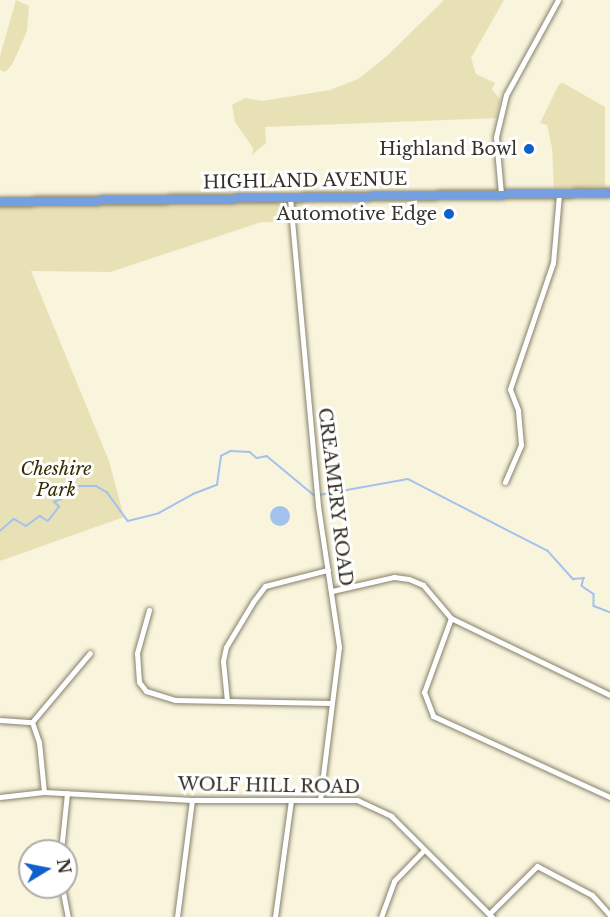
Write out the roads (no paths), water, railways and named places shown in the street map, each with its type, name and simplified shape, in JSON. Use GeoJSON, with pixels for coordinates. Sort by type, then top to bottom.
{"type":"FeatureCollection","features":[{"type":"Feature","properties":{"kind":"highway","name":"HIGHLAND AVENUE"},"geometry":{"type":"LineString","coordinates":[[0,202],[610,193]]}},
{"type":"Feature","properties":{"kind":"street"},"geometry":{"type":"LineString","coordinates":[[501,194],[496,137],[506,95],[558,0]]}},
{"type":"Feature","properties":{"kind":"street"},"geometry":{"type":"LineString","coordinates":[[505,482],[521,445],[518,410],[510,389],[553,263],[559,194]]}},
{"type":"Feature","properties":{"kind":"street","name":"CREAMERY ROAD"},"geometry":{"type":"LineString","coordinates":[[290,198],[317,501],[339,647],[320,799]]}},
{"type":"Feature","properties":{"kind":"street"},"geometry":{"type":"LineString","coordinates":[[227,701],[223,661],[226,647],[253,602],[266,586],[328,570]]}},
{"type":"Feature","properties":{"kind":"street"},"geometry":{"type":"LineString","coordinates":[[332,591],[394,577],[409,579],[423,585],[451,618],[610,695]]}},
{"type":"Feature","properties":{"kind":"street"},"geometry":{"type":"LineString","coordinates":[[149,610],[137,653],[139,682],[146,691],[175,700],[331,703]]}},
{"type":"Feature","properties":{"kind":"street"},"geometry":{"type":"LineString","coordinates":[[451,618],[424,692],[433,716],[610,797]]}},
{"type":"Feature","properties":{"kind":"street"},"geometry":{"type":"LineString","coordinates":[[32,722],[90,653]]}},
{"type":"Feature","properties":{"kind":"street"},"geometry":{"type":"LineString","coordinates":[[0,720],[32,722]]}},
{"type":"Feature","properties":{"kind":"street"},"geometry":{"type":"LineString","coordinates":[[32,722],[39,742],[44,792]]}},
{"type":"Feature","properties":{"kind":"street","name":"WOLF HILL ROAD"},"geometry":{"type":"LineString","coordinates":[[0,797],[44,792],[192,800],[320,799],[373,805],[391,816],[490,915]]}},
{"type":"Feature","properties":{"kind":"street"},"geometry":{"type":"LineString","coordinates":[[62,839],[67,793]]}},
{"type":"Feature","properties":{"kind":"street"},"geometry":{"type":"LineString","coordinates":[[177,917],[192,800]]}},
{"type":"Feature","properties":{"kind":"street"},"geometry":{"type":"LineString","coordinates":[[275,917],[291,800]]}},
{"type":"Feature","properties":{"kind":"street"},"geometry":{"type":"LineString","coordinates":[[381,917],[394,880],[424,850]]}},
{"type":"Feature","properties":{"kind":"street"},"geometry":{"type":"LineString","coordinates":[[490,915],[537,867],[592,895],[610,915]]}},
{"type":"Feature","properties":{"kind":"street"},"geometry":{"type":"LineString","coordinates":[[64,899],[68,917]]}},
{"type":"Feature","properties":{"kind":"water"},"geometry":{"type":"Polygon","coordinates":[[[280,506],[287,509],[290,516],[287,523],[280,526],[273,523],[270,516],[273,509],[280,506]]]}},
{"type":"Feature","properties":{"kind":"waterway"},"geometry":{"type":"LineString","coordinates":[[0,531],[14,519],[26,526],[40,516],[48,521],[59,507],[54,502],[71,495],[74,486],[96,486],[107,492],[128,521],[159,513],[193,494],[217,485],[221,456],[231,451],[250,452],[257,458],[267,456],[314,495]]}},
{"type":"Feature","properties":{"kind":"waterway"},"geometry":{"type":"LineString","coordinates":[[319,495],[408,479],[548,551],[573,579],[584,578],[582,586],[594,594],[594,606],[610,612]]}},
{"type":"Feature","properties":{"kind":"place","name":"Highland Bowl"},"geometry":{"type":"Point","coordinates":[529,149]}},
{"type":"Feature","properties":{"kind":"place","name":"Automotive Edge"},"geometry":{"type":"Point","coordinates":[449,214]}},
{"type":"Feature","properties":{"kind":"park label","name":"Cheshire Park"},"geometry":{"type":"Point","coordinates":[56,480]}}]}
